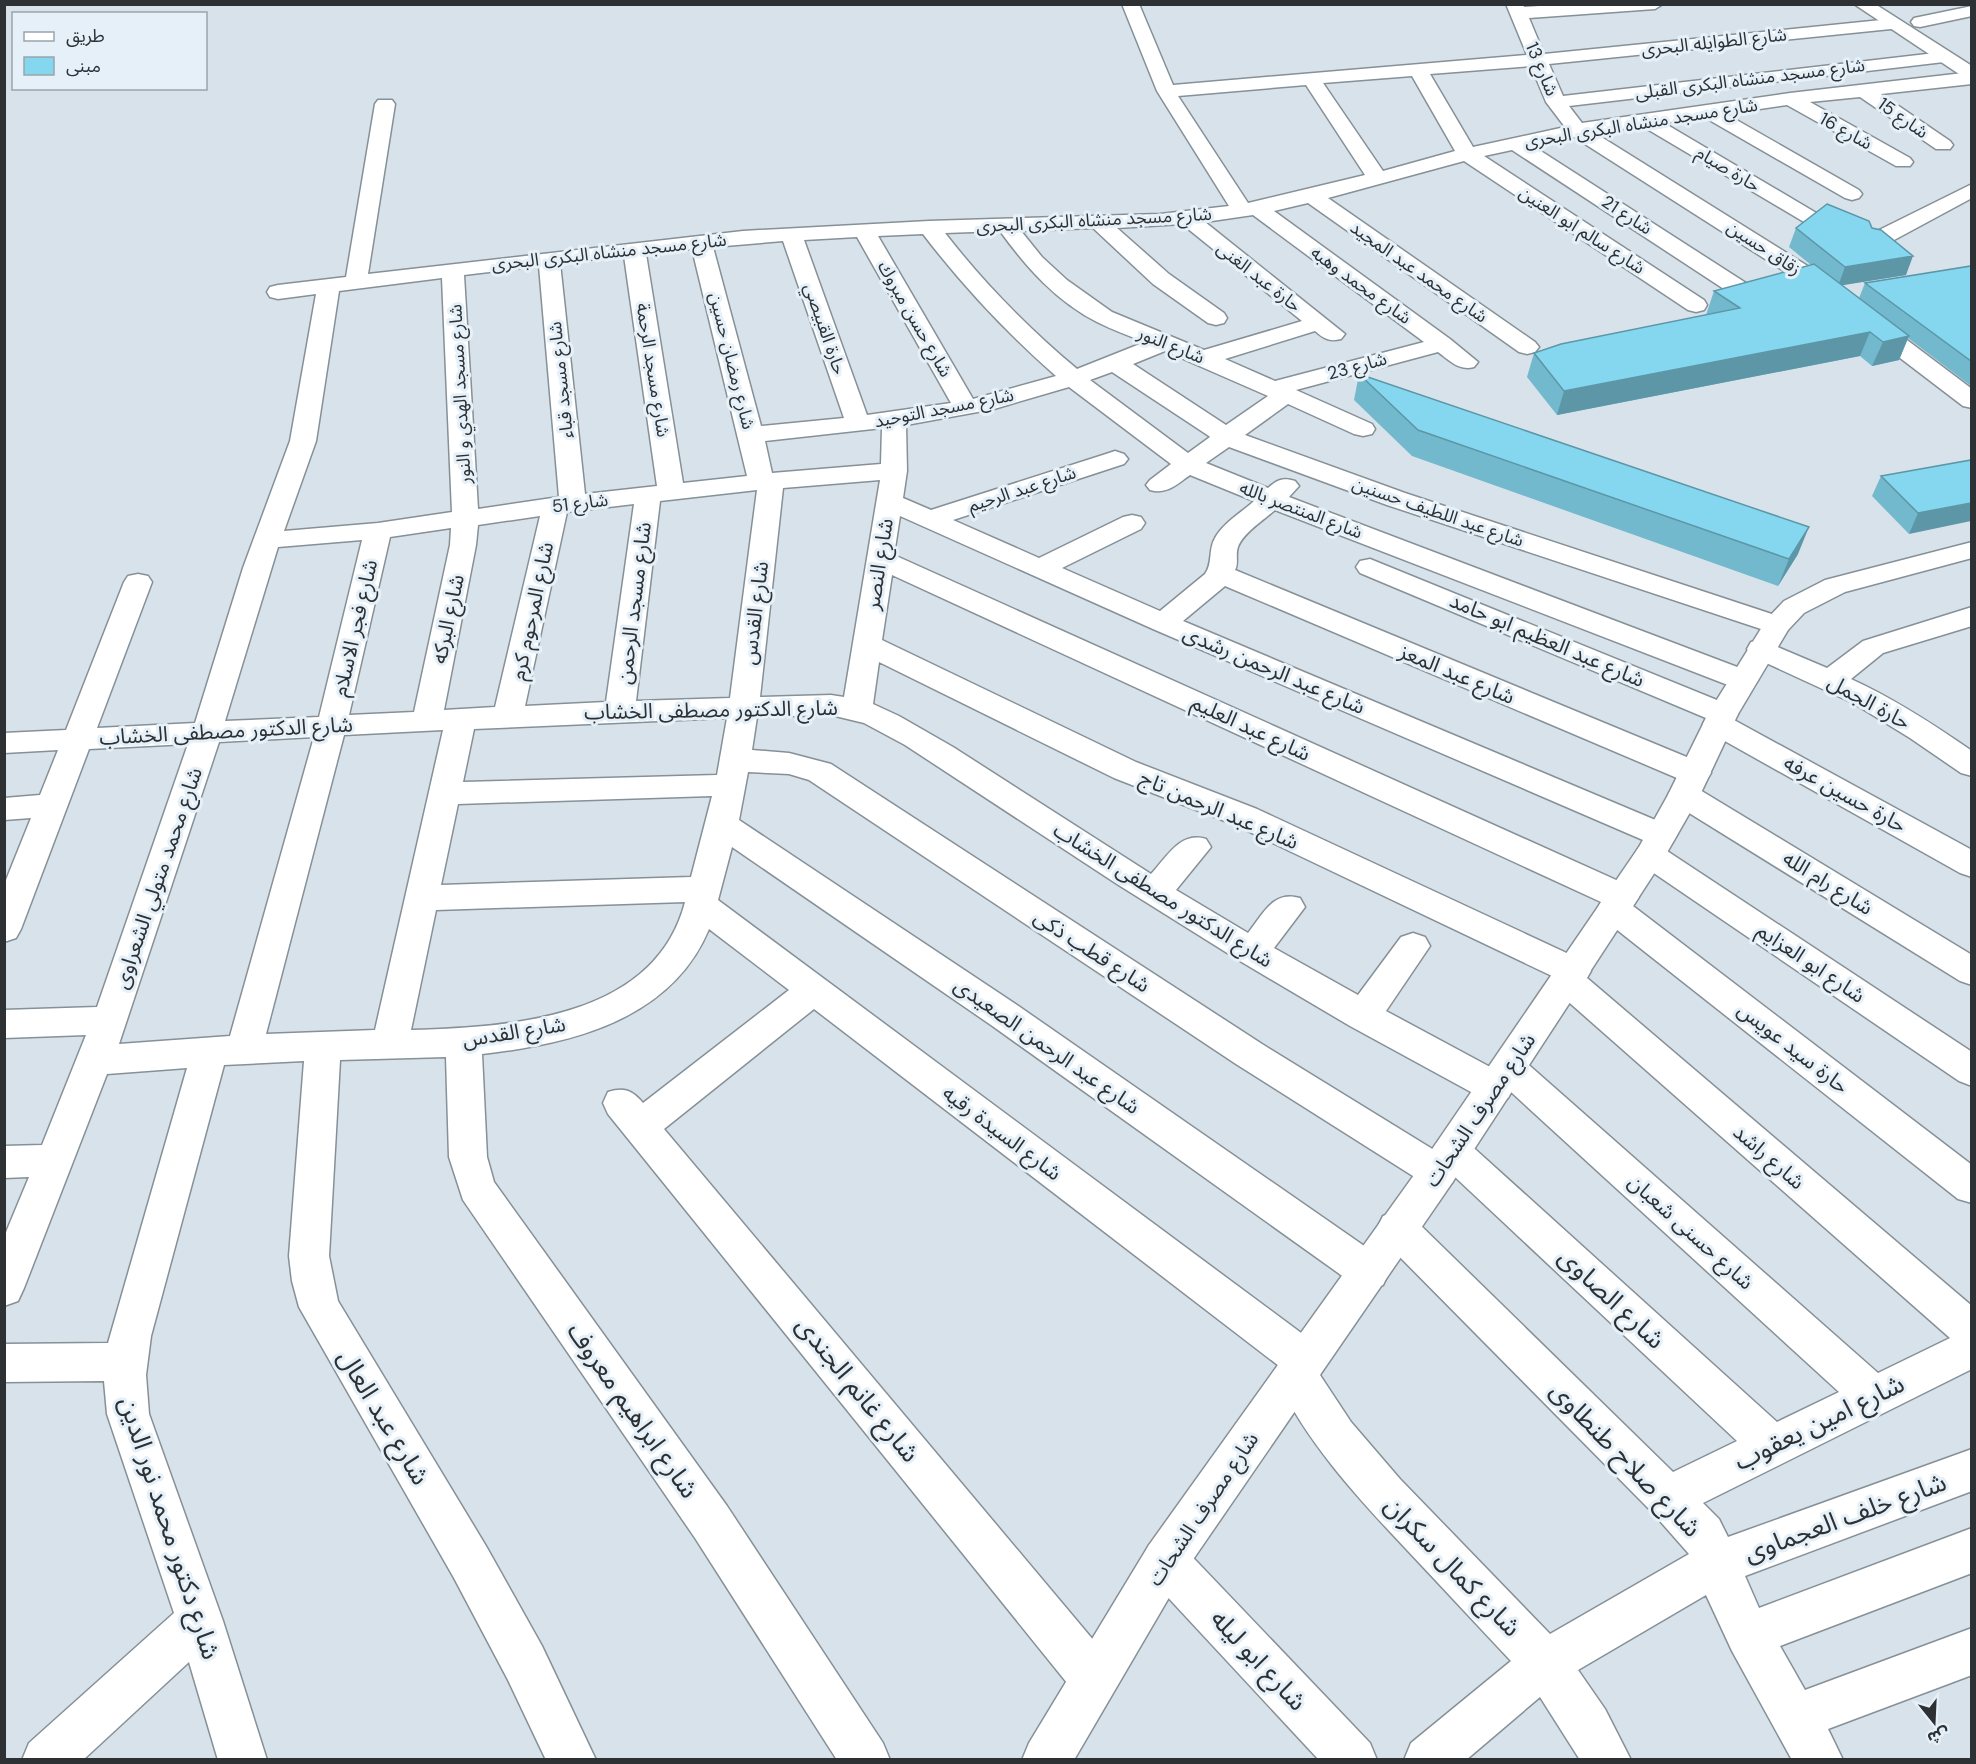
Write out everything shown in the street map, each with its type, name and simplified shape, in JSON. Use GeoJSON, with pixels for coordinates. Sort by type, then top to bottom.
{"type":"FeatureCollection","features":[{"type":"Feature","properties":{"kind":"street"},"geometry":{"type":"LineString","coordinates":[[1130,4],[1166,91],[1250,210]]}},
{"type":"Feature","properties":{"kind":"street"},"geometry":{"type":"LineString","coordinates":[[1516,9],[1655,4]]}},
{"type":"Feature","properties":{"kind":"street"},"geometry":{"type":"LineString","coordinates":[[1862,4],[1971,76]]}},
{"type":"Feature","properties":{"kind":"street"},"geometry":{"type":"LineString","coordinates":[[1893,4],[1971,54]]}},
{"type":"Feature","properties":{"kind":"street","name":"شارع 13"},"geometry":{"type":"LineString","coordinates":[[1516,9],[1556,102],[1577,130]]}},
{"type":"Feature","properties":{"kind":"street"},"geometry":{"type":"LineString","coordinates":[[1920,22],[1971,11]]}},
{"type":"Feature","properties":{"kind":"street","name":"شارع الطوايله البحرى"},"geometry":{"type":"LineString","coordinates":[[1166,91],[1536,60],[1891,24]]}},
{"type":"Feature","properties":{"kind":"street","name":"شارع مسجد منشاه البكرى القبلى"},"geometry":{"type":"LineString","coordinates":[[1556,102],[1944,57]]}},
{"type":"Feature","properties":{"kind":"street"},"geometry":{"type":"LineString","coordinates":[[1418,70],[1467,154]]}},
{"type":"Feature","properties":{"kind":"street","name":"شارع مسجد منشاه البكرى البحرى"},"geometry":{"type":"LineString","coordinates":[[278,292],[701,241],[864,230],[1187,218],[1250,210],[1378,179],[1467,154],[1577,130],[1971,76]]}},
{"type":"Feature","properties":{"kind":"street"},"geometry":{"type":"LineString","coordinates":[[1311,79],[1378,179]]}},
{"type":"Feature","properties":{"kind":"street","name":"شارع 15"},"geometry":{"type":"LineString","coordinates":[[1864,91],[1943,145]]}},
{"type":"Feature","properties":{"kind":"street","name":"شارع 16"},"geometry":{"type":"LineString","coordinates":[[1790,99],[1903,162]]}},
{"type":"Feature","properties":{"kind":"street","name":"شارع محمد متولي الشعراوى"},"geometry":{"type":"LineString","coordinates":[[4,1288],[110,1020],[207,732],[267,540],[303,441],[385,104]]}},
{"type":"Feature","properties":{"kind":"street"},"geometry":{"type":"LineString","coordinates":[[1707,111],[1852,194]]}},
{"type":"Feature","properties":{"kind":"street","name":"حارة صيام"},"geometry":{"type":"LineString","coordinates":[[1645,120],[1811,218]]}},
{"type":"Feature","properties":{"kind":"street","name":"زقاق حسين"},"geometry":{"type":"LineString","coordinates":[[1577,130],[1768,250],[1834,295],[1971,401]]}},
{"type":"Feature","properties":{"kind":"street","name":"شارع 21"},"geometry":{"type":"LineString","coordinates":[[1515,143],[1738,288]]}},
{"type":"Feature","properties":{"kind":"street","name":"شارع سالم ابو العنين"},"geometry":{"type":"LineString","coordinates":[[1467,154],[1696,305]]}},
{"type":"Feature","properties":{"kind":"street"},"geometry":{"type":"LineString","coordinates":[[1875,241],[1971,190]]}},
{"type":"Feature","properties":{"kind":"street","name":"شارع محمد عبد المجيد"},"geometry":{"type":"LineString","coordinates":[[1312,196],[1527,347]]}},
{"type":"Feature","properties":{"kind":"street","name":"شارع محمد وهبه"},"geometry":{"type":"LineString","coordinates":[[1250,210],[1466,362]]}},
{"type":"Feature","properties":{"kind":"street","name":"حارة عبد الغنى"},"geometry":{"type":"LineString","coordinates":[[1187,218],[1243,265],[1326,328],[1203,358]]}},
{"type":"Feature","properties":{"kind":"street"},"geometry":{"type":"LineString","coordinates":[[1098,222],[1161,279],[1216,318]]}},
{"type":"Feature","properties":{"kind":"street","name":"شارع النور"},"geometry":{"type":"LineString","coordinates":[[1006,225],[1034,262],[1080,302],[1104,317],[1363,429]]}},
{"type":"Feature","properties":{"kind":"street","name":"شارع المنتصر بالله"},"geometry":{"type":"LineString","coordinates":[[930,227],[955,261],[1046,355],[1073,379],[1187,464],[1271,499],[1760,651]]}},
{"type":"Feature","properties":{"kind":"street","name":"شارع حسن مبروك"},"geometry":{"type":"LineString","coordinates":[[864,230],[966,407]]}},
{"type":"Feature","properties":{"kind":"street","name":"حارة القبيصي"},"geometry":{"type":"LineString","coordinates":[[791,234],[858,423]]}},
{"type":"Feature","properties":{"kind":"street","name":"شارع رمضان حسين"},"geometry":{"type":"LineString","coordinates":[[701,241],[751,435],[766,482]]}},
{"type":"Feature","properties":{"kind":"street","name":"شارع مسجد الرحمة"},"geometry":{"type":"LineString","coordinates":[[634,248],[660,494]]}},
{"type":"Feature","properties":{"kind":"street","name":"شارع مسجد قباء"},"geometry":{"type":"LineString","coordinates":[[549,258],[564,504]]}},
{"type":"Feature","properties":{"kind":"street","name":"شارع مسجد الهدي و النور"},"geometry":{"type":"LineString","coordinates":[[453,270],[465,518]]}},
{"type":"Feature","properties":{"kind":"street"},"geometry":{"type":"LineString","coordinates":[[1834,295],[1857,292]]}},
{"type":"Feature","properties":{"kind":"street","name":"شارع مسجد التوحيد"},"geometry":{"type":"LineString","coordinates":[[751,435],[858,423],[966,407],[1073,379],[1165,342]]}},
{"type":"Feature","properties":{"kind":"street","name":"شارع 23"},"geometry":{"type":"LineString","coordinates":[[1279,392],[1442,344]]}},
{"type":"Feature","properties":{"kind":"street","name":"شارع عبد اللطيف حسنين"},"geometry":{"type":"LineString","coordinates":[[1115,363],[1244,445],[1396,499],[1760,651]]}},
{"type":"Feature","properties":{"kind":"street"},"geometry":{"type":"LineString","coordinates":[[1942,377],[1971,372]]}},
{"type":"Feature","properties":{"kind":"street"},"geometry":{"type":"LineString","coordinates":[[1159,485],[1227,436],[1279,392]]}},
{"type":"Feature","properties":{"kind":"street","name":"شارع النصر"},"geometry":{"type":"LineString","coordinates":[[857,709],[894,471],[894,418]]}},
{"type":"Feature","properties":{"kind":"street","name":"شارع عبد الرحيم"},"geometry":{"type":"LineString","coordinates":[[929,519],[1115,459]]}},
{"type":"Feature","properties":{"kind":"street"},"geometry":{"type":"LineString","coordinates":[[1163,623],[1220,574],[1224,567],[1223,552],[1228,538],[1308,467]]}},
{"type":"Feature","properties":{"kind":"street","name":"شارع 51"},"geometry":{"type":"LineString","coordinates":[[267,540],[378,531],[564,504],[894,471]]}},
{"type":"Feature","properties":{"kind":"street","name":"شارع القدس"},"geometry":{"type":"LineString","coordinates":[[95,1060],[323,1046],[463,1041],[527,1034],[567,1026],[604,1012],[629,998],[664,970],[684,945],[696,921],[733,773],[744,707],[766,482]]}},
{"type":"Feature","properties":{"kind":"street","name":"شارع مسجد الرحمن"},"geometry":{"type":"LineString","coordinates":[[620,711],[660,494]]}},
{"type":"Feature","properties":{"kind":"street","name":"شارع عبد الرحمن رشدى"},"geometry":{"type":"LineString","coordinates":[[889,501],[1656,845]]}},
{"type":"Feature","properties":{"kind":"street","name":"شارع المرحوم كرم"},"geometry":{"type":"LineString","coordinates":[[508,717],[564,504]]}},
{"type":"Feature","properties":{"kind":"street","name":"شارع البركه"},"geometry":{"type":"LineString","coordinates":[[427,721],[463,545],[465,518]]}},
{"type":"Feature","properties":{"kind":"street"},"geometry":{"type":"LineString","coordinates":[[1039,568],[1132,523]]}},
{"type":"Feature","properties":{"kind":"street","name":"شارع فجر الاسلام"},"geometry":{"type":"LineString","coordinates":[[227,1051],[332,725],[378,531]]}},
{"type":"Feature","properties":{"kind":"street","name":"شارع مصرف الشحات"},"geometry":{"type":"LineString","coordinates":[[1046,1760],[1093,1677],[1165,1561],[1445,1162],[1656,845],[1721,719],[1760,651],[1794,607],[1835,586],[1971,550]]}},
{"type":"Feature","properties":{"kind":"street","name":"شارع عبد العليم"},"geometry":{"type":"LineString","coordinates":[[880,559],[1618,903]]}},
{"type":"Feature","properties":{"kind":"street","name":"شارع عبد العظيم ابو حامد"},"geometry":{"type":"LineString","coordinates":[[1370,567],[1721,719]]}},
{"type":"Feature","properties":{"kind":"street","name":"شارع عبد المعز"},"geometry":{"type":"LineString","coordinates":[[1220,574],[1689,784]]}},
{"type":"Feature","properties":{"kind":"street"},"geometry":{"type":"LineString","coordinates":[[4,929],[138,582]]}},
{"type":"Feature","properties":{"kind":"street"},"geometry":{"type":"LineString","coordinates":[[1831,680],[1861,654],[1874,647],[1968,622]]}},
{"type":"Feature","properties":{"kind":"street","name":"شارع عبد الرحمن تاج"},"geometry":{"type":"LineString","coordinates":[[866,644],[1125,770],[1246,818],[1570,976]]}},
{"type":"Feature","properties":{"kind":"street","name":"حارة الجمل"},"geometry":{"type":"LineString","coordinates":[[1760,651],[1831,680],[1895,714],[1971,766]]}},
{"type":"Feature","properties":{"kind":"street","name":"شارع الدكتور مصطفى الخشاب"},"geometry":{"type":"LineString","coordinates":[[4,742],[620,711],[831,705],[857,709],[878,718],[972,773],[1154,892],[1363,1016],[1502,1078]]}},
{"type":"Feature","properties":{"kind":"street"},"geometry":{"type":"LineString","coordinates":[[390,1044],[461,719]]}},
{"type":"Feature","properties":{"kind":"street","name":"حارة حسين عرفه"},"geometry":{"type":"LineString","coordinates":[[1721,719],[1971,865]]}},
{"type":"Feature","properties":{"kind":"street","name":"شارع قطب ذكى"},"geometry":{"type":"LineString","coordinates":[[445,793],[733,773],[781,761],[802,765],[820,772],[1249,1054],[1445,1162]]}},
{"type":"Feature","properties":{"kind":"street","name":"شارع رام الله"},"geometry":{"type":"LineString","coordinates":[[1689,784],[1971,972]]}},
{"type":"Feature","properties":{"kind":"street"},"geometry":{"type":"LineString","coordinates":[[4,809],[52,805]]}},
{"type":"Feature","properties":{"kind":"street","name":"شارع عبد الرحمن الصعيدى"},"geometry":{"type":"LineString","coordinates":[[722,824],[1004,1015],[1369,1272]]}},
{"type":"Feature","properties":{"kind":"street","name":"شارع ابو العزايم"},"geometry":{"type":"LineString","coordinates":[[1656,845],[1971,1071]]}},
{"type":"Feature","properties":{"kind":"street"},"geometry":{"type":"LineString","coordinates":[[1154,892],[1195,847]]}},
{"type":"Feature","properties":{"kind":"street"},"geometry":{"type":"LineString","coordinates":[[422,898],[702,897]]}},
{"type":"Feature","properties":{"kind":"street","name":"شارع السيدة رقيه"},"geometry":{"type":"LineString","coordinates":[[702,897],[813,991],[1300,1368]]}},
{"type":"Feature","properties":{"kind":"street","name":"حارة سيد عويس"},"geometry":{"type":"LineString","coordinates":[[1618,903],[1971,1187]]}},
{"type":"Feature","properties":{"kind":"street"},"geometry":{"type":"LineString","coordinates":[[1252,952],[1288,907]]}},
{"type":"Feature","properties":{"kind":"street"},"geometry":{"type":"LineString","coordinates":[[1363,1016],[1413,946]]}},
{"type":"Feature","properties":{"kind":"street","name":"شارع راشد"},"geometry":{"type":"LineString","coordinates":[[1570,976],[1971,1332]]}},
{"type":"Feature","properties":{"kind":"street","name":"شارع غانم الجندى"},"geometry":{"type":"LineString","coordinates":[[813,991],[632,1114],[1093,1677]]}},
{"type":"Feature","properties":{"kind":"street"},"geometry":{"type":"LineString","coordinates":[[4,1024],[110,1020]]}},
{"type":"Feature","properties":{"kind":"street","name":"شارع ابراهيم معروف"},"geometry":{"type":"LineString","coordinates":[[463,1041],[468,1157],[477,1188],[711,1522],[866,1760]]}},
{"type":"Feature","properties":{"kind":"street","name":"شارع عبد العال"},"geometry":{"type":"LineString","coordinates":[[323,1046],[309,1256],[312,1281],[319,1307],[470,1562],[525,1663],[572,1760]]}},
{"type":"Feature","properties":{"kind":"street","name":"شارع دكتور محمد نور الدين"},"geometry":{"type":"LineString","coordinates":[[227,1051],[130,1336],[124,1362],[124,1390],[128,1413],[200,1621],[243,1760]]}},
{"type":"Feature","properties":{"kind":"street","name":"شارع حسنى شعبان"},"geometry":{"type":"LineString","coordinates":[[1502,1078],[1873,1395]]}},
{"type":"Feature","properties":{"kind":"street"},"geometry":{"type":"LineString","coordinates":[[4,1162],[55,1161]]}},
{"type":"Feature","properties":{"kind":"street","name":"شارع الصاوى"},"geometry":{"type":"LineString","coordinates":[[1445,1162],[1772,1445]]}},
{"type":"Feature","properties":{"kind":"street","name":"شارع صلاح طنطاوى"},"geometry":{"type":"LineString","coordinates":[[1397,1228],[1668,1497],[1703,1535],[1718,1563],[1728,1594],[1748,1635],[1819,1760]]}},
{"type":"Feature","properties":{"kind":"street","name":"شارع امين يعقوب"},"geometry":{"type":"LineString","coordinates":[[1668,1497],[1971,1348]]}},
{"type":"Feature","properties":{"kind":"street"},"geometry":{"type":"LineString","coordinates":[[4,1363],[124,1362]]}},
{"type":"Feature","properties":{"kind":"street","name":"شارع كمال سكران"},"geometry":{"type":"LineString","coordinates":[[1300,1368],[1336,1436],[1384,1494],[1545,1663],[1588,1726],[1607,1760]]}},
{"type":"Feature","properties":{"kind":"street","name":"شارع خلف العجماوى"},"geometry":{"type":"LineString","coordinates":[[1428,1760],[1545,1663],[1718,1563],[1971,1470]]}},
{"type":"Feature","properties":{"kind":"street"},"geometry":{"type":"LineString","coordinates":[[1748,1635],[1971,1550]]}},
{"type":"Feature","properties":{"kind":"street","name":"شارع ابو ليله"},"geometry":{"type":"LineString","coordinates":[[1165,1561],[1353,1760]]}},
{"type":"Feature","properties":{"kind":"street"},"geometry":{"type":"LineString","coordinates":[[46,1760],[200,1621]]}},
{"type":"Feature","properties":{"kind":"street"},"geometry":{"type":"LineString","coordinates":[[1796,1717],[1971,1652]]}},
{"type":"Feature","properties":{"kind":"building"},"geometry":{"type":"Polygon","coordinates":[[[1827,204],[1869,221],[1872,228],[1881,230],[1913,256],[1845,267],[1796,228],[1827,204]]]}},
{"type":"Feature","properties":{"kind":"building"},"geometry":{"type":"Polygon","coordinates":[[[1814,264],[1909,336],[1883,342],[1870,332],[1564,391],[1534,353],[1561,344],[1740,308],[1714,291],[1814,264]]]}},
{"type":"Feature","properties":{"kind":"building"},"geometry":{"type":"Polygon","coordinates":[[[1971,266],[1971,361],[1865,283],[1971,266]]]}},
{"type":"Feature","properties":{"kind":"building"},"geometry":{"type":"Polygon","coordinates":[[[1359,374],[1809,527],[1789,559],[1418,430],[1359,374]]]}},
{"type":"Feature","properties":{"kind":"building"},"geometry":{"type":"Polygon","coordinates":[[[1971,460],[1971,503],[1918,513],[1881,476],[1971,460]]]}}]}
